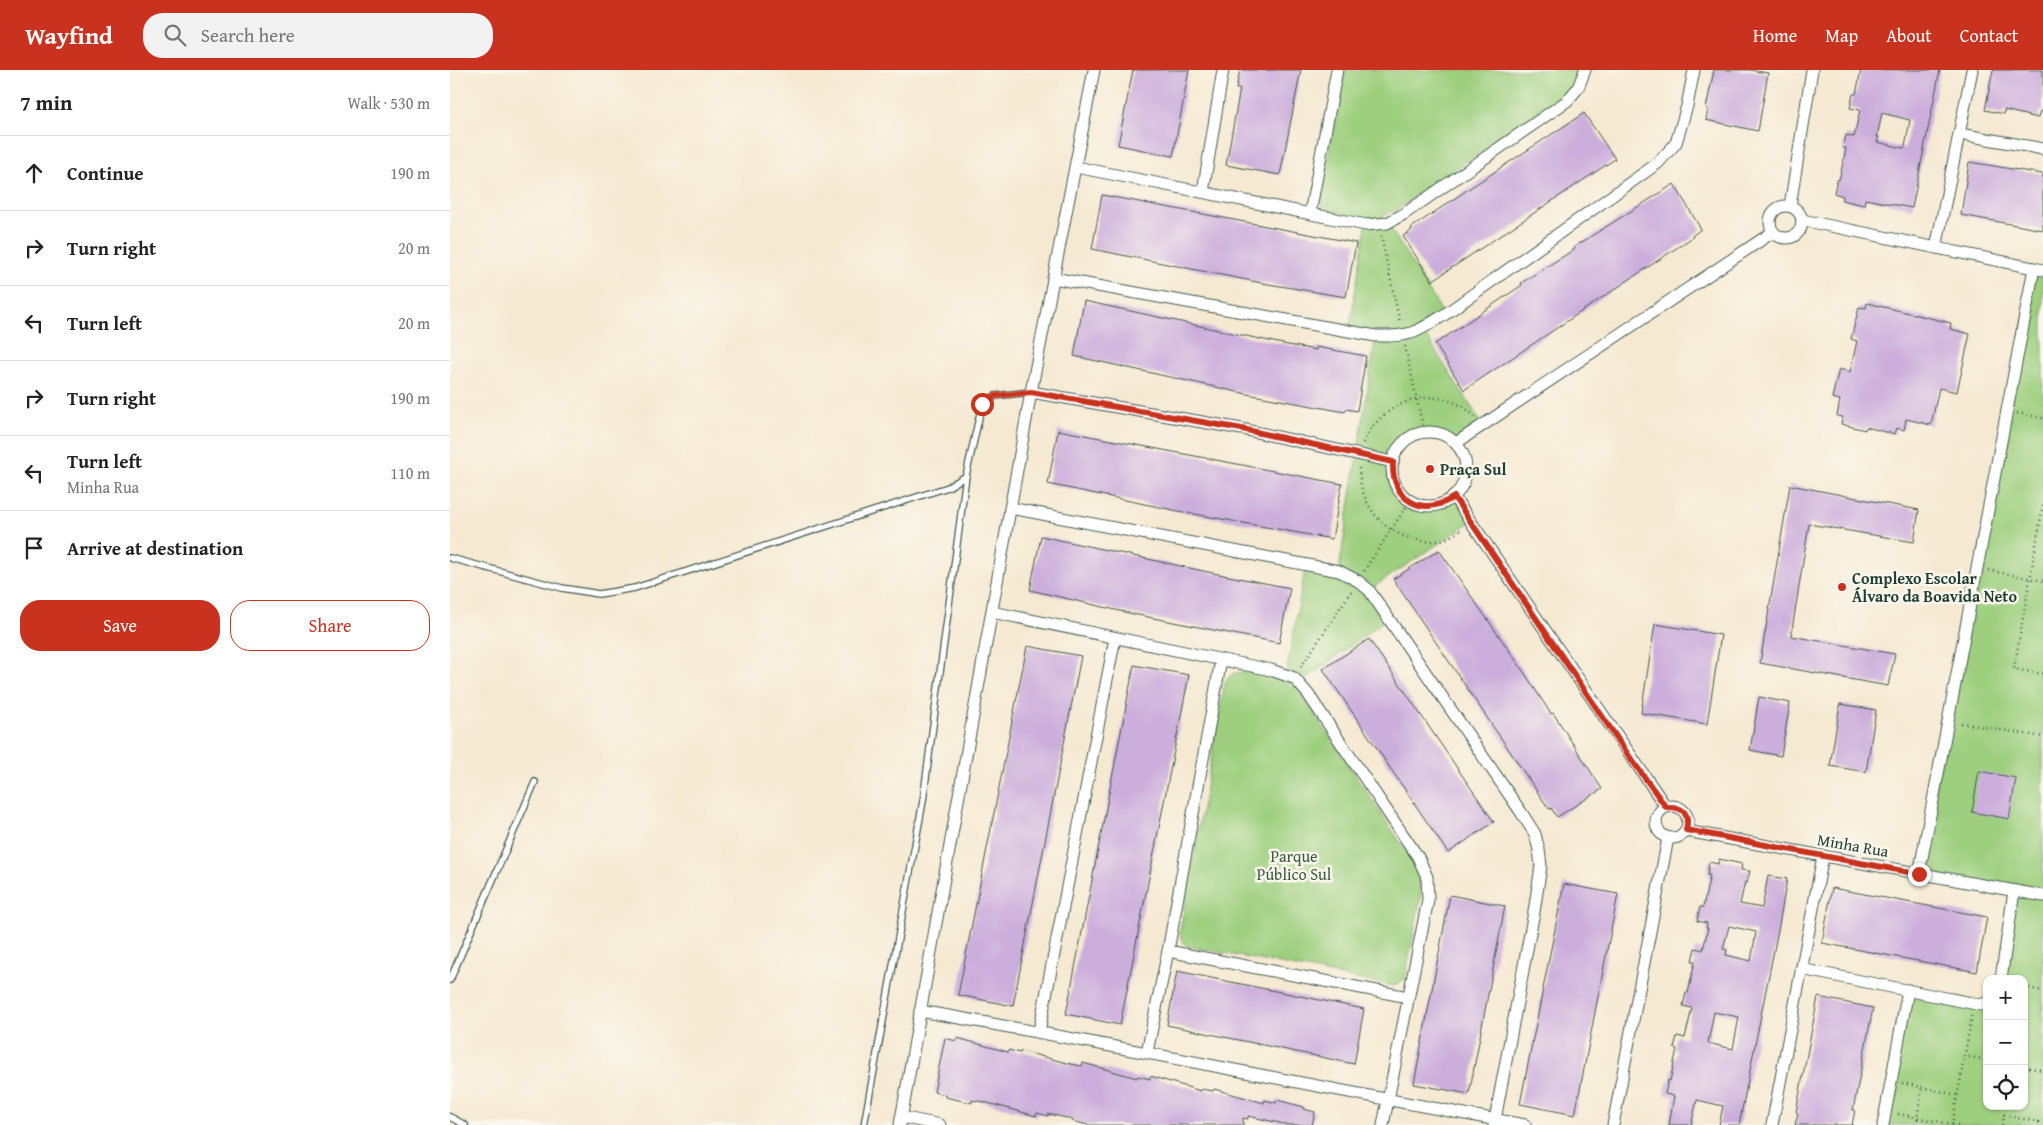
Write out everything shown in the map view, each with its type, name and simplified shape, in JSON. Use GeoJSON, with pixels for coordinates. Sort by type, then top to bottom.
{"type":"FeatureCollection","features":[{"type":"Feature","properties":{"kind":"street"},"geometry":{"type":"LineString","coordinates":[[940,1125],[901,1121],[1031,392],[1094,70]]}},
{"type":"Feature","properties":{"kind":"street"},"geometry":{"type":"LineString","coordinates":[[1203,192],[1223,70]]}},
{"type":"Feature","properties":{"kind":"street"},"geometry":{"type":"LineString","coordinates":[[1310,213],[1337,70]]}},
{"type":"Feature","properties":{"kind":"street"},"geometry":{"type":"LineString","coordinates":[[1076,167],[1366,225],[1387,223],[1404,214],[1567,101],[1578,88],[1585,70]]}},
{"type":"Feature","properties":{"kind":"street"},"geometry":{"type":"LineString","coordinates":[[1053,278],[1376,336],[1403,336],[1422,330],[1658,163],[1676,143],[1687,106],[1694,70]]}},
{"type":"Feature","properties":{"kind":"street"},"geometry":{"type":"LineString","coordinates":[[1790,206],[1812,70]]}},
{"type":"Feature","properties":{"kind":"street"},"geometry":{"type":"LineString","coordinates":[[1936,248],[1972,70]]}},
{"type":"Feature","properties":{"kind":"street"},"geometry":{"type":"LineString","coordinates":[[1960,134],[2043,149]]}},
{"type":"Feature","properties":{"kind":"street"},"geometry":{"type":"LineString","coordinates":[[1780,206],[1790,206],[1798,211],[1802,220],[1800,230],[1792,237],[1782,238],[1773,232],[1769,223],[1772,213],[1780,206]]}},
{"type":"Feature","properties":{"kind":"street"},"geometry":{"type":"LineString","coordinates":[[1802,220],[2038,269],[2006,411],[1919,874]]}},
{"type":"Feature","properties":{"kind":"street"},"geometry":{"type":"LineString","coordinates":[[1456,443],[1773,232]]}},
{"type":"Feature","properties":{"kind":"street"},"geometry":{"type":"LineString","coordinates":[[1031,392],[1242,429],[1393,462]]}},
{"type":"Feature","properties":{"kind":"street"},"geometry":{"type":"LineString","coordinates":[[1424,432],[1441,434],[1456,443],[1463,453],[1467,476],[1462,488],[1454,497],[1444,504],[1421,506],[1410,501],[1401,493],[1395,484],[1392,473],[1396,451],[1403,442],[1412,436],[1424,432]]}},
{"type":"Feature","properties":{"kind":"street"},"geometry":{"type":"LineString","coordinates":[[1454,497],[1629,756],[1666,807]]}},
{"type":"Feature","properties":{"kind":"street"},"geometry":{"type":"LineString","coordinates":[[1010,508],[1339,571],[1358,581],[1368,590],[1521,812],[1535,834],[1539,850],[1541,866],[1534,912],[1494,1122]]}},
{"type":"Feature","properties":{"kind":"street"},"geometry":{"type":"LineString","coordinates":[[992,612],[1286,674],[1299,684],[1418,857],[1426,877],[1428,900],[1383,1125]]}},
{"type":"Feature","properties":{"kind":"street"},"geometry":{"type":"LineString","coordinates":[[1039,1032],[1115,638]]}},
{"type":"Feature","properties":{"kind":"street"},"geometry":{"type":"LineString","coordinates":[[1147,1052],[1168,951],[1222,660]]}},
{"type":"Feature","properties":{"kind":"street"},"geometry":{"type":"LineString","coordinates":[[1676,806],[1684,811],[1688,821],[1686,830],[1678,837],[1668,838],[1660,832],[1656,823],[1658,813],[1666,807],[1676,806]]}},
{"type":"Feature","properties":{"kind":"street","name":"Minha Rua"},"geometry":{"type":"LineString","coordinates":[[1686,830],[2043,896]]}},
{"type":"Feature","properties":{"kind":"street"},"geometry":{"type":"LineString","coordinates":[[1613,1125],[1668,838]]}},
{"type":"Feature","properties":{"kind":"street"},"geometry":{"type":"LineString","coordinates":[[1772,1125],[1823,856]]}},
{"type":"Feature","properties":{"kind":"street"},"geometry":{"type":"LineString","coordinates":[[2002,975],[2014,891]]}},
{"type":"Feature","properties":{"kind":"street"},"geometry":{"type":"LineString","coordinates":[[1168,951],[1408,997]]}},
{"type":"Feature","properties":{"kind":"street"},"geometry":{"type":"LineString","coordinates":[[1801,969],[1974,1004],[1983,1004]]}},
{"type":"Feature","properties":{"kind":"street"},"geometry":{"type":"LineString","coordinates":[[1883,1125],[1908,990]]}},
{"type":"Feature","properties":{"kind":"street"},"geometry":{"type":"LineString","coordinates":[[920,1010],[1147,1052],[1494,1122],[1525,1125]]}},
{"type":"Feature","properties":{"kind":"lane"},"geometry":{"type":"LineString","coordinates":[[864,1125],[922,801],[966,476],[982,404],[995,396],[1031,392]]}},
{"type":"Feature","properties":{"kind":"lane"},"geometry":{"type":"LineString","coordinates":[[450,558],[562,588],[598,594],[635,588],[948,486],[966,476]]}},
{"type":"Feature","properties":{"kind":"lane"},"geometry":{"type":"LineString","coordinates":[[450,980],[452,967],[536,782]]}},
{"type":"Feature","properties":{"kind":"lane"},"geometry":{"type":"LineString","coordinates":[[450,1117],[465,1125]]}},
{"type":"Feature","properties":{"kind":"path"},"geometry":{"type":"LineString","coordinates":[[1471,522],[1447,538],[1426,542],[1403,536],[1390,530],[1368,506],[1360,485],[1359,454],[1364,440],[1376,422],[1393,407],[1416,399],[1435,397],[1456,402],[1470,411],[1483,425]]}},
{"type":"Feature","properties":{"kind":"path"},"geometry":{"type":"LineString","coordinates":[[2006,411],[2043,418]]}},
{"type":"Feature","properties":{"kind":"path"},"geometry":{"type":"LineString","coordinates":[[2043,504],[2014,669],[2043,674]]}},
{"type":"Feature","properties":{"kind":"path"},"geometry":{"type":"LineString","coordinates":[[1977,568],[2043,580]]}},
{"type":"Feature","properties":{"kind":"path"},"geometry":{"type":"LineString","coordinates":[[1948,721],[2043,737]]}},
{"type":"Feature","properties":{"kind":"path"},"geometry":{"type":"LineString","coordinates":[[2028,989],[2043,991]]}},
{"type":"Feature","properties":{"kind":"path"},"geometry":{"type":"LineString","coordinates":[[1952,1124],[1974,1004]]}},
{"type":"Feature","properties":{"kind":"path"},"geometry":{"type":"LineString","coordinates":[[1964,1056],[1983,1059]]}},
{"type":"Feature","properties":{"kind":"path"},"geometry":{"type":"LineString","coordinates":[[2028,1068],[2043,1070]]}},
{"type":"Feature","properties":{"kind":"path"},"geometry":{"type":"LineString","coordinates":[[1891,1080],[1957,1095]]}},
{"type":"Feature","properties":{"kind":"path"},"geometry":{"type":"LineString","coordinates":[[1916,1125],[1922,1087]]}},
{"type":"Feature","properties":{"kind":"path"},"geometry":{"type":"LineString","coordinates":[[1885,1112],[1958,1125]]}},
{"type":"Feature","properties":{"kind":"path"},"geometry":{"type":"LineString","coordinates":[[2002,1125],[2004,1115],[2043,1123]]}},
{"type":"Feature","properties":{"kind":"green space","name":"Parque Público Sul"},"geometry":{"type":"Polygon","coordinates":[[[1344,70],[1579,70],[1571,87],[1552,103],[1396,210],[1383,216],[1444,315],[1422,330],[1483,425],[1456,443],[1438,434],[1421,433],[1408,440],[1398,451],[1393,465],[1393,479],[1400,493],[1414,503],[1425,506],[1440,504],[1454,497],[1471,522],[1369,590],[1388,618],[1299,684],[1302,695],[1411,858],[1419,878],[1421,896],[1405,979],[1394,986],[1187,946],[1181,939],[1180,931],[1225,682],[1232,675],[1246,672],[1287,682],[1286,674],[1306,564],[1339,570],[1376,336],[1349,331],[1367,219],[1325,210],[1320,200],[1344,70]]]}},
{"type":"Feature","properties":{"kind":"green space"},"geometry":{"type":"Polygon","coordinates":[[[2034,268],[2043,270],[2043,1125],[1883,1125],[1908,990],[1983,1001],[1983,1110],[2028,1110],[2028,975],[2002,975],[2014,891],[1919,874],[2034,268]]]}},
{"type":"Feature","properties":{"kind":"building"},"geometry":{"type":"Polygon","coordinates":[[[1133,70],[1189,70],[1173,156],[1118,145],[1133,70]]]}},
{"type":"Feature","properties":{"kind":"building"},"geometry":{"type":"Polygon","coordinates":[[[1240,70],[1301,70],[1280,175],[1226,165],[1240,89],[1236,89],[1240,70]]]}},
{"type":"Feature","properties":{"kind":"building"},"geometry":{"type":"Polygon","coordinates":[[[1714,70],[1750,70],[1768,73],[1758,131],[1706,120],[1708,109],[1706,108],[1714,70]]]}},
{"type":"Feature","properties":{"kind":"building"},"geometry":{"type":"Polygon","coordinates":[[[1861,70],[1940,70],[1912,208],[1865,199],[1864,205],[1842,200],[1843,196],[1834,193],[1844,158],[1846,148],[1843,148],[1846,135],[1854,137],[1860,110],[1850,108],[1853,94],[1856,94],[1861,70]],[[1882,113],[1877,142],[1905,147],[1910,120],[1882,113]]]}},
{"type":"Feature","properties":{"kind":"building"},"geometry":{"type":"Polygon","coordinates":[[[1993,70],[2043,70],[2043,112],[2040,111],[2038,118],[2004,110],[2004,114],[1985,110],[1993,70]]]}},
{"type":"Feature","properties":{"kind":"building"},"geometry":{"type":"Polygon","coordinates":[[[1584,113],[1615,159],[1432,281],[1403,236],[1412,230],[1411,228],[1584,113]]]}},
{"type":"Feature","properties":{"kind":"building"},"geometry":{"type":"Polygon","coordinates":[[[1969,162],[2043,174],[2043,230],[1961,215],[1969,162]]]}},
{"type":"Feature","properties":{"kind":"building"},"geometry":{"type":"Polygon","coordinates":[[[1674,184],[1701,229],[1693,237],[1464,390],[1435,344],[1522,285],[1521,283],[1575,249],[1574,247],[1674,184]]]}},
{"type":"Feature","properties":{"kind":"building"},"geometry":{"type":"Polygon","coordinates":[[[1102,195],[1356,243],[1346,297],[1262,283],[1092,249],[1102,195]]]}},
{"type":"Feature","properties":{"kind":"building"},"geometry":{"type":"Polygon","coordinates":[[[1084,301],[1283,344],[1316,350],[1316,347],[1366,356],[1357,411],[1346,409],[1345,412],[1247,394],[1074,356],[1084,301]]]}},
{"type":"Feature","properties":{"kind":"building"},"geometry":{"type":"Polygon","coordinates":[[[1867,303],[1951,323],[1950,329],[1970,334],[1957,392],[1939,388],[1931,425],[1906,419],[1904,430],[1896,428],[1894,434],[1866,427],[1865,430],[1841,424],[1843,417],[1837,416],[1840,400],[1832,398],[1839,369],[1850,372],[1857,341],[1851,339],[1859,307],[1866,308],[1867,303]]]}},
{"type":"Feature","properties":{"kind":"building"},"geometry":{"type":"Polygon","coordinates":[[[1058,430],[1342,484],[1332,539],[1183,512],[1048,484],[1058,430]]]}},
{"type":"Feature","properties":{"kind":"building"},"geometry":{"type":"Polygon","coordinates":[[[1790,485],[1919,510],[1914,542],[1809,524],[1791,636],[1895,654],[1888,686],[1760,663],[1790,485]]]}},
{"type":"Feature","properties":{"kind":"building"},"geometry":{"type":"Polygon","coordinates":[[[1041,536],[1290,588],[1279,643],[1133,614],[1030,590],[1041,536]]]}},
{"type":"Feature","properties":{"kind":"building"},"geometry":{"type":"Polygon","coordinates":[[[1439,550],[1551,714],[1553,713],[1602,789],[1557,817],[1551,808],[1549,809],[1393,579],[1439,550]]]}},
{"type":"Feature","properties":{"kind":"building"},"geometry":{"type":"Polygon","coordinates":[[[1655,624],[1721,635],[1707,724],[1641,713],[1655,624]]]}},
{"type":"Feature","properties":{"kind":"building"},"geometry":{"type":"Polygon","coordinates":[[[1369,639],[1494,822],[1448,853],[1323,669],[1369,639]]]}},
{"type":"Feature","properties":{"kind":"building"},"geometry":{"type":"Polygon","coordinates":[[[1027,646],[1081,656],[1013,1006],[958,995],[1027,646]]]}},
{"type":"Feature","properties":{"kind":"building"},"geometry":{"type":"Polygon","coordinates":[[[1134,665],[1189,675],[1120,1025],[1066,1014],[1134,665]]]}},
{"type":"Feature","properties":{"kind":"building"},"geometry":{"type":"Polygon","coordinates":[[[1759,697],[1790,703],[1781,756],[1750,750],[1759,697]]]}},
{"type":"Feature","properties":{"kind":"building"},"geometry":{"type":"Polygon","coordinates":[[[1840,704],[1876,710],[1866,772],[1830,766],[1840,704]]]}},
{"type":"Feature","properties":{"kind":"building"},"geometry":{"type":"Polygon","coordinates":[[[1979,771],[2016,778],[2009,819],[1972,812],[1979,771]]]}},
{"type":"Feature","properties":{"kind":"building"},"geometry":{"type":"Polygon","coordinates":[[[1719,859],[1742,864],[1741,870],[1750,871],[1747,883],[1745,882],[1740,904],[1762,908],[1768,876],[1787,879],[1779,925],[1739,1125],[1719,1125],[1723,1106],[1697,1100],[1691,1125],[1669,1125],[1674,1096],[1665,1094],[1677,1049],[1674,1048],[1677,1036],[1685,1038],[1692,1008],[1683,1006],[1695,961],[1692,961],[1695,948],[1703,950],[1708,928],[1706,928],[1707,923],[1697,921],[1700,907],[1703,907],[1710,875],[1707,875],[1709,862],[1718,864],[1719,859]],[[1729,926],[1723,949],[1727,950],[1726,955],[1751,961],[1756,932],[1729,926]],[[1714,1012],[1708,1043],[1733,1049],[1739,1017],[1714,1012]]]}},
{"type":"Feature","properties":{"kind":"building"},"geometry":{"type":"Polygon","coordinates":[[[1564,884],[1618,894],[1575,1115],[1520,1104],[1564,884]]]}},
{"type":"Feature","properties":{"kind":"building"},"geometry":{"type":"Polygon","coordinates":[[[1832,888],[1987,917],[1977,972],[1822,943],[1832,888]]]}},
{"type":"Feature","properties":{"kind":"building"},"geometry":{"type":"Polygon","coordinates":[[[1450,895],[1505,906],[1469,1094],[1414,1084],[1450,895]]]}},
{"type":"Feature","properties":{"kind":"building"},"geometry":{"type":"Polygon","coordinates":[[[1177,971],[1364,1009],[1354,1064],[1167,1025],[1177,971]]]}},
{"type":"Feature","properties":{"kind":"building"},"geometry":{"type":"Polygon","coordinates":[[[1818,997],[1873,1008],[1853,1110],[1855,1110],[1852,1125],[1795,1125],[1818,997]]]}},
{"type":"Feature","properties":{"kind":"building"},"geometry":{"type":"Polygon","coordinates":[[[945,1038],[956,1041],[957,1038],[1008,1052],[1009,1050],[1020,1053],[1021,1051],[1082,1066],[1083,1063],[1137,1078],[1138,1076],[1150,1079],[1150,1076],[1201,1091],[1201,1089],[1213,1091],[1214,1089],[1264,1103],[1265,1100],[1276,1103],[1277,1100],[1315,1112],[1312,1125],[1289,1125],[1248,1116],[1248,1119],[1243,1118],[1243,1125],[1088,1125],[1072,1121],[1072,1119],[1048,1114],[1048,1116],[1037,1113],[1036,1116],[984,1102],[972,1100],[972,1103],[945,1097],[945,1095],[934,1092],[945,1038]]]}},
{"type":"Feature","properties":{"kind":"place","name":"Praça Sul"},"geometry":{"type":"Point","coordinates":[1430,469]}},
{"type":"Feature","properties":{"kind":"place","name":"Complexo Escolar Álvaro da Boavida Neto"},"geometry":{"type":"Point","coordinates":[1842,587]}},
{"type":"Feature","properties":{"kind":"route"},"geometry":{"type":"LineString","coordinates":[[982,404],[995,396],[1031,392],[1242,429],[1393,462],[1392,473],[1395,484],[1410,501],[1421,506],[1433,506],[1444,504],[1454,497],[1629,756],[1666,807],[1676,806],[1684,811],[1688,821],[1686,830],[1919,874]]}}]}
